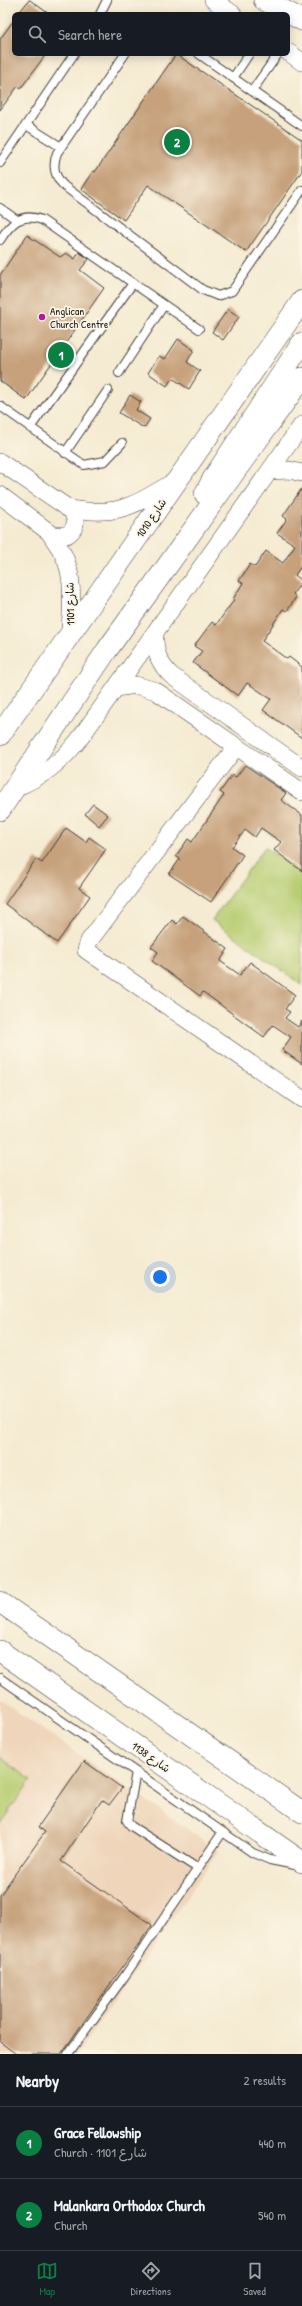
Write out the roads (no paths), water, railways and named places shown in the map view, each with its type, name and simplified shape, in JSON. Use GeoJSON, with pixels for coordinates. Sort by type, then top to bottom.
{"type":"FeatureCollection","features":[{"type":"Feature","properties":{"kind":"street"},"geometry":{"type":"LineString","coordinates":[[213,0],[230,12]]}},
{"type":"Feature","properties":{"kind":"street"},"geometry":{"type":"LineString","coordinates":[[260,0],[277,12]]}},
{"type":"Feature","properties":{"kind":"street"},"geometry":{"type":"LineString","coordinates":[[264,0],[287,12]]}},
{"type":"Feature","properties":{"kind":"street"},"geometry":{"type":"LineString","coordinates":[[290,14],[302,20]]}},
{"type":"Feature","properties":{"kind":"street"},"geometry":{"type":"LineString","coordinates":[[290,21],[302,30]]}},
{"type":"Feature","properties":{"kind":"street"},"geometry":{"type":"LineString","coordinates":[[290,53],[302,62]]}},
{"type":"Feature","properties":{"kind":"street","name":"شارع 1010"},"geometry":{"type":"LineString","coordinates":[[0,735],[175,481],[302,301]]}},
{"type":"Feature","properties":{"kind":"street"},"geometry":{"type":"LineString","coordinates":[[194,529],[199,511],[214,477],[302,343]]}},
{"type":"Feature","properties":{"kind":"street"},"geometry":{"type":"LineString","coordinates":[[0,810],[107,650],[302,378]]}},
{"type":"Feature","properties":{"kind":"street"},"geometry":{"type":"LineString","coordinates":[[15,788],[51,770],[66,756],[155,634],[302,425]]}},
{"type":"Feature","properties":{"kind":"street"},"geometry":{"type":"LineString","coordinates":[[0,462],[67,508],[76,519],[71,532],[62,537],[53,535],[49,532]]}},
{"type":"Feature","properties":{"kind":"street"},"geometry":{"type":"LineString","coordinates":[[270,471],[289,470],[302,473]]}},
{"type":"Feature","properties":{"kind":"street"},"geometry":{"type":"LineString","coordinates":[[67,508],[90,512],[111,512],[133,506],[175,481]]}},
{"type":"Feature","properties":{"kind":"street","name":"شارع 1101"},"geometry":{"type":"LineString","coordinates":[[0,495],[49,532],[64,556],[71,589],[70,632]]}},
{"type":"Feature","properties":{"kind":"street"},"geometry":{"type":"LineString","coordinates":[[155,634],[156,653],[165,670],[302,768]]}},
{"type":"Feature","properties":{"kind":"street"},"geometry":{"type":"LineString","coordinates":[[164,696],[166,684],[170,681],[179,680]]}},
{"type":"Feature","properties":{"kind":"street"},"geometry":{"type":"LineString","coordinates":[[116,688],[141,686],[156,691],[302,792]]}},
{"type":"Feature","properties":{"kind":"street"},"geometry":{"type":"LineString","coordinates":[[236,747],[89,941],[86,950],[302,1099]]}},
{"type":"Feature","properties":{"kind":"street"},"geometry":{"type":"LineString","coordinates":[[0,1602],[302,1812]]}},
{"type":"Feature","properties":{"kind":"street","name":"شارع 1138"},"geometry":{"type":"LineString","coordinates":[[0,1651],[302,1862]]}},
{"type":"Feature","properties":{"kind":"lane"},"geometry":{"type":"LineString","coordinates":[[101,12],[107,0]]}},
{"type":"Feature","properties":{"kind":"lane"},"geometry":{"type":"LineString","coordinates":[[0,163],[73,56]]}},
{"type":"Feature","properties":{"kind":"lane"},"geometry":{"type":"LineString","coordinates":[[124,56],[61,147],[54,160],[55,174],[64,186],[210,295],[218,296],[232,291],[302,190]]}},
{"type":"Feature","properties":{"kind":"lane"},"geometry":{"type":"LineString","coordinates":[[202,56],[302,126]]}},
{"type":"Feature","properties":{"kind":"lane"},"geometry":{"type":"LineString","coordinates":[[233,78],[248,56]]}},
{"type":"Feature","properties":{"kind":"lane"},"geometry":{"type":"LineString","coordinates":[[252,91],[277,56]]}},
{"type":"Feature","properties":{"kind":"lane"},"geometry":{"type":"LineString","coordinates":[[26,125],[61,147]]}},
{"type":"Feature","properties":{"kind":"lane"},"geometry":{"type":"LineString","coordinates":[[0,208],[17,220]]}},
{"type":"Feature","properties":{"kind":"lane"},"geometry":{"type":"LineString","coordinates":[[0,240],[17,220],[34,217],[42,220],[199,329]]}},
{"type":"Feature","properties":{"kind":"lane"},"geometry":{"type":"LineString","coordinates":[[30,428],[133,283]]}},
{"type":"Feature","properties":{"kind":"lane"},"geometry":{"type":"LineString","coordinates":[[119,373],[164,305]]}},
{"type":"Feature","properties":{"kind":"lane"},"geometry":{"type":"LineString","coordinates":[[65,453],[108,390]]}},
{"type":"Feature","properties":{"kind":"lane"},"geometry":{"type":"LineString","coordinates":[[0,406],[77,462],[84,465],[92,465],[105,461],[122,443]]}},
{"type":"Feature","properties":{"kind":"lane"},"geometry":{"type":"LineString","coordinates":[[0,1678],[222,1833],[254,1853],[270,1860],[302,1867]]}},
{"type":"Feature","properties":{"kind":"lane"},"geometry":{"type":"LineString","coordinates":[[136,1772],[127,1821],[131,1826],[198,1868]]}},
{"type":"Feature","properties":{"kind":"lane"},"geometry":{"type":"LineString","coordinates":[[68,2054],[124,1977],[222,1833]]}},
{"type":"Feature","properties":{"kind":"place","name":"Malankara Orthodox Church"},"geometry":{"type":"Point","coordinates":[177,142]}},
{"type":"Feature","properties":{"kind":"place","name":"Anglican Church Centre"},"geometry":{"type":"Point","coordinates":[42,317]}},
{"type":"Feature","properties":{"kind":"place","name":"Grace Fellowship"},"geometry":{"type":"Point","coordinates":[61,355]}}]}
